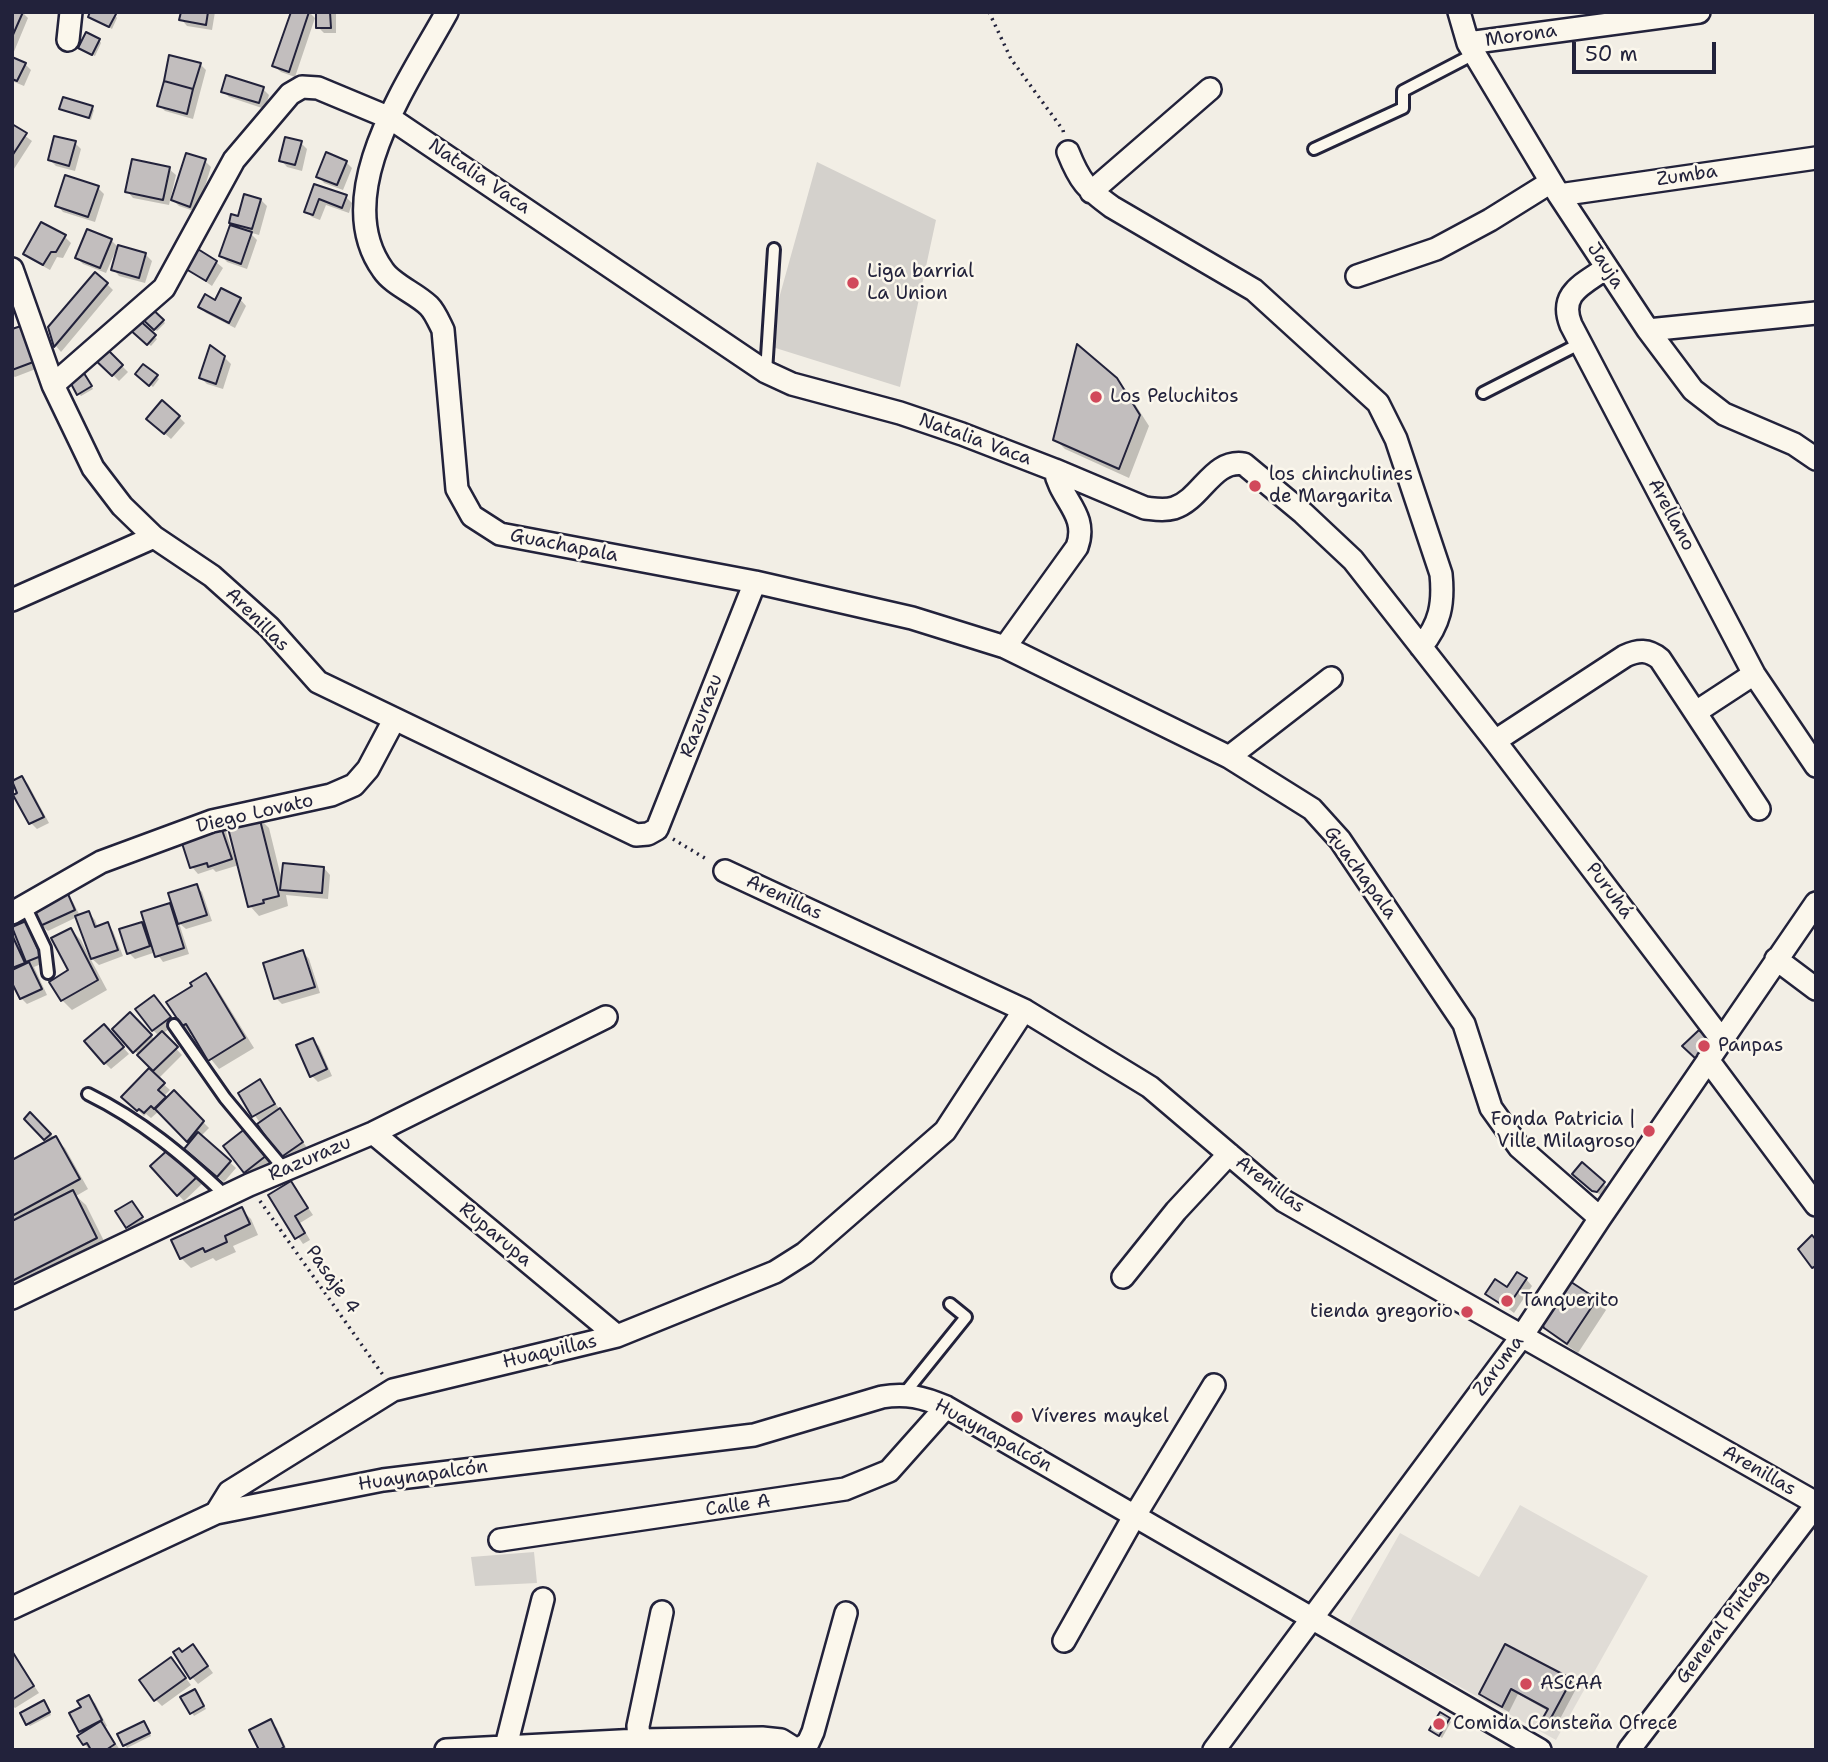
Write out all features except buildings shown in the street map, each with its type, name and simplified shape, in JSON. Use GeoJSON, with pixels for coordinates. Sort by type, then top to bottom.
{"type":"FeatureCollection","features":[{"type":"Feature","properties":{"kind":"street"},"geometry":{"type":"LineString","coordinates":[[68,40],[71,12]]}},
{"type":"Feature","properties":{"kind":"street","name":"Guachapala"},"geometry":{"type":"LineString","coordinates":[[447,12],[390,117],[368,175],[364,211],[369,244],[384,272],[431,308],[443,330],[457,489],[472,516],[500,534],[755,582],[912,618],[1005,647],[1229,757],[1312,809],[1340,840],[1464,1024],[1491,1108],[1519,1147],[1600,1218]]}},
{"type":"Feature","properties":{"kind":"street","name":"Jauja"},"geometry":{"type":"LineString","coordinates":[[1459,12],[1471,48],[1555,188],[1648,330],[1693,390],[1724,414],[1794,444],[1816,459]]}},
{"type":"Feature","properties":{"kind":"street","name":"Morona"},"geometry":{"type":"LineString","coordinates":[[1471,48],[1699,12]]}},
{"type":"Feature","properties":{"kind":"street","name":"Natalia Vaca"},"geometry":{"type":"LineString","coordinates":[[53,385],[164,288],[234,160],[290,94],[302,87],[318,88],[390,117],[766,372],[792,384],[900,413],[1055,470],[1145,508],[1159,510],[1183,504],[1225,466],[1244,464],[1303,513],[1353,560],[1495,741]]}},
{"type":"Feature","properties":{"kind":"street"},"geometry":{"type":"LineString","coordinates":[[1091,192],[1210,89]]}},
{"type":"Feature","properties":{"kind":"street"},"geometry":{"type":"LineString","coordinates":[[1068,152],[1079,179],[1091,192],[1254,290],[1378,403],[1396,439],[1441,575],[1443,595],[1440,614],[1433,633],[1421,647]]}},
{"type":"Feature","properties":{"kind":"street","name":"Zumba"},"geometry":{"type":"LineString","coordinates":[[1555,188],[1816,158]]}},
{"type":"Feature","properties":{"kind":"street"},"geometry":{"type":"LineString","coordinates":[[1357,276],[1437,248],[1555,188]]}},
{"type":"Feature","properties":{"kind":"street","name":"Arellano"},"geometry":{"type":"LineString","coordinates":[[1606,268],[1570,295],[1567,315],[1754,674],[1816,766]]}},
{"type":"Feature","properties":{"kind":"street","name":"Arenillas"},"geometry":{"type":"LineString","coordinates":[[12,269],[53,385],[93,468],[122,506],[154,537],[212,576],[269,627],[318,682],[636,835],[648,834],[657,829]]}},
{"type":"Feature","properties":{"kind":"street"},"geometry":{"type":"LineString","coordinates":[[1648,330],[1816,313]]}},
{"type":"Feature","properties":{"kind":"street"},"geometry":{"type":"LineString","coordinates":[[1005,647],[1081,538],[1081,526],[1074,509],[1057,483],[1055,470]]}},
{"type":"Feature","properties":{"kind":"street"},"geometry":{"type":"LineString","coordinates":[[12,600],[154,537]]}},
{"type":"Feature","properties":{"kind":"street","name":"Razurazu"},"geometry":{"type":"LineString","coordinates":[[657,829],[755,582]]}},
{"type":"Feature","properties":{"kind":"street"},"geometry":{"type":"LineString","coordinates":[[1495,741],[1634,652],[1653,653],[1660,659],[1759,809]]}},
{"type":"Feature","properties":{"kind":"street"},"geometry":{"type":"LineString","coordinates":[[1696,712],[1754,674]]}},
{"type":"Feature","properties":{"kind":"street"},"geometry":{"type":"LineString","coordinates":[[1229,757],[1331,677]]}},
{"type":"Feature","properties":{"kind":"street","name":"Diego Lovato"},"geometry":{"type":"LineString","coordinates":[[19,910],[101,862],[175,834],[212,821],[331,796],[354,785],[368,769],[394,720]]}},
{"type":"Feature","properties":{"kind":"street","name":"Puruhá"},"geometry":{"type":"LineString","coordinates":[[1495,741],[1722,1040]]}},
{"type":"Feature","properties":{"kind":"street","name":"Arenillas"},"geometry":{"type":"LineString","coordinates":[[725,871],[1024,1010],[1150,1087],[1284,1200],[1816,1504]]}},
{"type":"Feature","properties":{"kind":"street","name":"Zaruma"},"geometry":{"type":"LineString","coordinates":[[1214,1750],[1522,1336],[1816,903]]}},
{"type":"Feature","properties":{"kind":"street"},"geometry":{"type":"LineString","coordinates":[[1776,959],[1816,989]]}},
{"type":"Feature","properties":{"kind":"street","name":"Huaquillas"},"geometry":{"type":"LineString","coordinates":[[12,1608],[216,1513],[229,1492],[393,1390],[617,1336],[775,1272],[805,1253],[945,1131],[1024,1010]]}},
{"type":"Feature","properties":{"kind":"street","name":"Razurazu"},"geometry":{"type":"LineString","coordinates":[[12,1298],[249,1185],[373,1133],[606,1017]]}},
{"type":"Feature","properties":{"kind":"street"},"geometry":{"type":"LineString","coordinates":[[1708,1060],[1816,1205]]}},
{"type":"Feature","properties":{"kind":"street","name":"Ruparupa"},"geometry":{"type":"LineString","coordinates":[[373,1133],[617,1336]]}},
{"type":"Feature","properties":{"kind":"street"},"geometry":{"type":"LineString","coordinates":[[1124,1277],[1176,1211],[1229,1154]]}},
{"type":"Feature","properties":{"kind":"street"},"geometry":{"type":"LineString","coordinates":[[1064,1641],[1134,1517],[1214,1385]]}},
{"type":"Feature","properties":{"kind":"street","name":"Huaynapalcón"},"geometry":{"type":"LineString","coordinates":[[216,1513],[383,1480],[754,1435],[882,1397],[904,1394],[925,1398],[946,1407],[1540,1750]]}},
{"type":"Feature","properties":{"kind":"street","name":"Calle A"},"geometry":{"type":"LineString","coordinates":[[500,1540],[845,1489],[889,1471],[946,1407]]}},
{"type":"Feature","properties":{"kind":"street","name":"General Pintag"},"geometry":{"type":"LineString","coordinates":[[1629,1750],[1816,1504]]}},
{"type":"Feature","properties":{"kind":"street"},"geometry":{"type":"LineString","coordinates":[[506,1746],[543,1600]]}},
{"type":"Feature","properties":{"kind":"street"},"geometry":{"type":"LineString","coordinates":[[639,1740],[638,1726],[662,1612]]}},
{"type":"Feature","properties":{"kind":"street"},"geometry":{"type":"LineString","coordinates":[[448,1749],[615,1746],[639,1740],[762,1738],[780,1740],[797,1750],[808,1743],[813,1732],[846,1613]]}},
{"type":"Feature","properties":{"kind":"lane"},"geometry":{"type":"LineString","coordinates":[[1314,149],[1403,108],[1403,91],[1471,48]]}},
{"type":"Feature","properties":{"kind":"lane"},"geometry":{"type":"LineString","coordinates":[[766,372],[775,249]]}},
{"type":"Feature","properties":{"kind":"lane"},"geometry":{"type":"LineString","coordinates":[[1483,393],[1581,343]]}},
{"type":"Feature","properties":{"kind":"lane"},"geometry":{"type":"LineString","coordinates":[[19,910],[45,948],[48,973]]}},
{"type":"Feature","properties":{"kind":"lane"},"geometry":{"type":"LineString","coordinates":[[174,1025],[225,1098],[285,1170]]}},
{"type":"Feature","properties":{"kind":"lane"},"geometry":{"type":"LineString","coordinates":[[88,1094],[128,1115],[165,1141],[226,1196]]}},
{"type":"Feature","properties":{"kind":"lane"},"geometry":{"type":"LineString","coordinates":[[904,1394],[966,1317],[950,1304]]}},
{"type":"Feature","properties":{"kind":"path"},"geometry":{"type":"LineString","coordinates":[[989,12],[1011,59],[1063,130],[1068,152]]}},
{"type":"Feature","properties":{"kind":"path"},"geometry":{"type":"LineString","coordinates":[[657,829],[725,871]]}},
{"type":"Feature","properties":{"kind":"path","name":"Pasaje 4"},"geometry":{"type":"LineString","coordinates":[[249,1185],[393,1390]]}},
{"type":"Feature","properties":{"kind":"shaded area","name":"Liga barrial La Union"},"geometry":{"type":"Polygon","coordinates":[[[817,162],[936,220],[900,387],[766,345],[817,162]]]}},
{"type":"Feature","properties":{"kind":"shaded area"},"geometry":{"type":"Polygon","coordinates":[[[1520,1505],[1648,1576],[1556,1740],[1348,1625],[1400,1533],[1479,1577],[1520,1505]]]}},
{"type":"Feature","properties":{"kind":"shaded area"},"geometry":{"type":"Polygon","coordinates":[[[534,1552],[537,1583],[475,1586],[471,1557],[534,1552]]]}},
{"type":"Feature","properties":{"kind":"place","name":"Liga barrial La Union"},"geometry":{"type":"Point","coordinates":[853,283]}},
{"type":"Feature","properties":{"kind":"place","name":"Los Peluchitos"},"geometry":{"type":"Point","coordinates":[1096,397]}},
{"type":"Feature","properties":{"kind":"place","name":"los chinchulines de Margarita"},"geometry":{"type":"Point","coordinates":[1255,486]}},
{"type":"Feature","properties":{"kind":"place","name":"Panpas"},"geometry":{"type":"Point","coordinates":[1704,1046]}},
{"type":"Feature","properties":{"kind":"place","name":"Fonda Patricia | Ville Milagroso"},"geometry":{"type":"Point","coordinates":[1649,1131]}},
{"type":"Feature","properties":{"kind":"place","name":"Tanquerito"},"geometry":{"type":"Point","coordinates":[1507,1301]}},
{"type":"Feature","properties":{"kind":"place","name":"tienda gregorio"},"geometry":{"type":"Point","coordinates":[1467,1312]}},
{"type":"Feature","properties":{"kind":"place","name":"Víveres maykel"},"geometry":{"type":"Point","coordinates":[1017,1417]}},
{"type":"Feature","properties":{"kind":"place","name":"ASCAA"},"geometry":{"type":"Point","coordinates":[1526,1684]}},
{"type":"Feature","properties":{"kind":"place","name":"Comida Consteña Ofrece"},"geometry":{"type":"Point","coordinates":[1439,1724]}}]}
